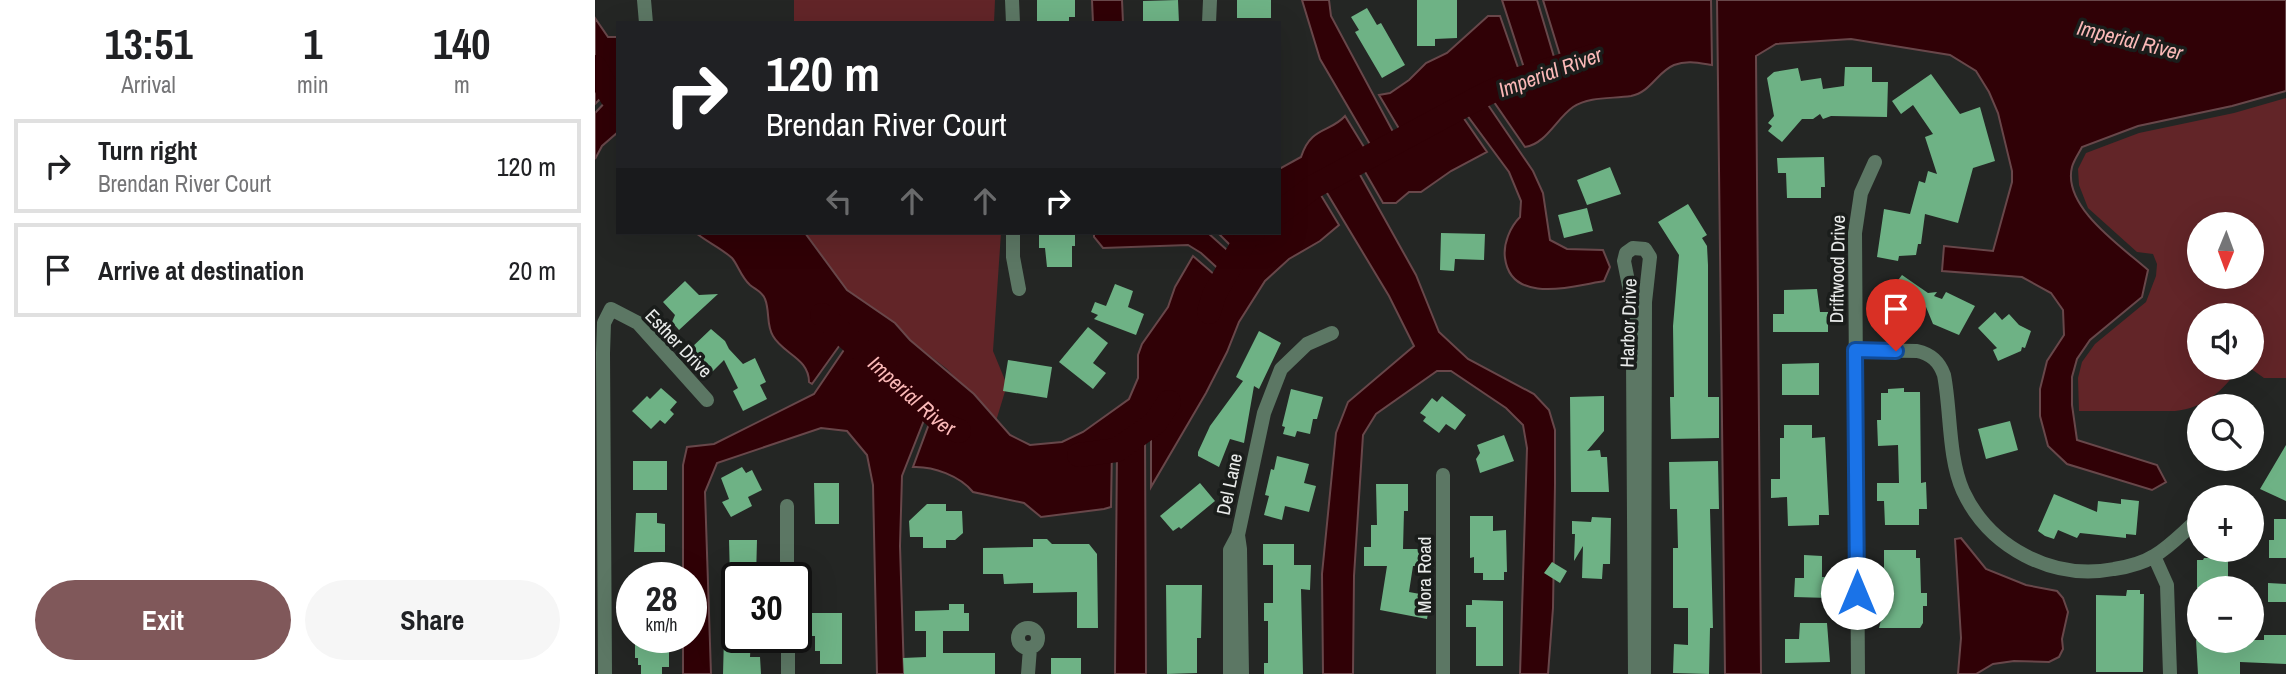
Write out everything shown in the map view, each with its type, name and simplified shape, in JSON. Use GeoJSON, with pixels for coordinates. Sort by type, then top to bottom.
{"type":"FeatureCollection","features":[{"type":"Feature","properties":{"kind":"street"},"geometry":{"type":"LineString","coordinates":[[644,0],[646,21]]}},
{"type":"Feature","properties":{"kind":"street"},"geometry":{"type":"LineString","coordinates":[[1012,0],[1013,21]]}},
{"type":"Feature","properties":{"kind":"street"},"geometry":{"type":"LineString","coordinates":[[1209,0],[1209,21]]}},
{"type":"Feature","properties":{"kind":"street","name":"Driftwood Drive"},"geometry":{"type":"LineString","coordinates":[[1858,674],[1855,233],[1861,193],[1875,162]]}},
{"type":"Feature","properties":{"kind":"street"},"geometry":{"type":"LineString","coordinates":[[1013,235],[1013,257],[1019,289]]}},
{"type":"Feature","properties":{"kind":"street","name":"Harbor Drive"},"geometry":{"type":"LineString","coordinates":[[1635,674],[1633,360],[1631,296],[1624,261],[1626,253],[1633,248],[1645,249],[1650,257],[1645,302],[1644,674]]}},
{"type":"Feature","properties":{"kind":"street","name":"Esther Drive"},"geometry":{"type":"LineString","coordinates":[[605,674],[603,353],[604,323],[611,309],[638,323],[708,400]]}},
{"type":"Feature","properties":{"kind":"street","name":"Del Lane"},"geometry":{"type":"LineString","coordinates":[[1242,674],[1238,535],[1264,413],[1281,369],[1307,344],[1332,333]]}},
{"type":"Feature","properties":{"kind":"street"},"geometry":{"type":"LineString","coordinates":[[1855,350],[1917,351],[1938,362],[1944,374],[1957,473],[1963,489],[1991,531],[2016,551],[2059,569],[2090,572],[2123,568],[2154,556],[2187,529]]}},
{"type":"Feature","properties":{"kind":"street","name":"Mora Road"},"geometry":{"type":"LineString","coordinates":[[1443,475],[1443,674]]}},
{"type":"Feature","properties":{"kind":"street"},"geometry":{"type":"LineString","coordinates":[[787,506],[787,562]]}},
{"type":"Feature","properties":{"kind":"street"},"geometry":{"type":"LineString","coordinates":[[1230,674],[1230,550],[1238,535]]}},
{"type":"Feature","properties":{"kind":"street"},"geometry":{"type":"LineString","coordinates":[[2154,556],[2167,585],[2170,674]]}},
{"type":"Feature","properties":{"kind":"street"},"geometry":{"type":"LineString","coordinates":[[1028,674],[1030,648]]}},
{"type":"Feature","properties":{"kind":"street"},"geometry":{"type":"LineString","coordinates":[[788,653],[788,674]]}},
{"type":"Feature","properties":{"kind":"shaded area"},"geometry":{"type":"Polygon","coordinates":[[[794,0],[995,0],[994,21],[794,21],[794,0]]]}},
{"type":"Feature","properties":{"kind":"shaded area"},"geometry":{"type":"Polygon","coordinates":[[[2286,98],[2286,378],[2264,378],[2264,303],[2187,303],[2187,380],[2229,380],[2226,384],[2215,394],[2187,394],[2187,408],[2175,411],[2079,411],[2078,378],[2082,362],[2095,344],[2146,302],[2156,276],[2157,264],[2153,254],[2137,252],[2088,208],[2079,185],[2078,169],[2086,153],[2139,133],[2234,113],[2286,98]]]}},
{"type":"Feature","properties":{"kind":"shaded area"},"geometry":{"type":"Polygon","coordinates":[[[806,235],[1001,235],[993,351],[1007,385],[996,421],[947,369],[910,340],[895,323],[847,290],[806,235]]]}},
{"type":"Feature","properties":{"kind":"water"},"geometry":{"type":"Polygon","coordinates":[[[1092,0],[1122,0],[1123,21],[1093,21],[1092,0]]]}},
{"type":"Feature","properties":{"kind":"water"},"geometry":{"type":"Polygon","coordinates":[[[1302,0],[1329,0],[1331,16],[1398,141],[1375,153],[1320,59],[1302,0]]]}},
{"type":"Feature","properties":{"kind":"water"},"geometry":{"type":"Polygon","coordinates":[[[1502,0],[1537,0],[1557,67],[1527,77],[1502,0]]]}},
{"type":"Feature","properties":{"kind":"water"},"geometry":{"type":"Polygon","coordinates":[[[1543,0],[1711,0],[1712,65],[1679,63],[1668,68],[1638,94],[1580,103],[1567,112],[1539,141],[1525,147],[1487,92],[1479,90],[1459,101],[1456,107],[1487,152],[1451,171],[1421,192],[1409,192],[1396,203],[1383,203],[1357,158],[1351,158],[1318,177],[1316,187],[1339,225],[1320,241],[1289,259],[1265,281],[1239,322],[1206,393],[1151,487],[1149,425],[1142,425],[1114,444],[1111,507],[1104,509],[1041,517],[1024,503],[973,492],[946,473],[913,467],[933,413],[933,406],[850,334],[812,384],[809,382],[805,367],[773,336],[762,294],[747,282],[732,258],[699,235],[806,235],[847,290],[895,323],[910,340],[974,394],[1010,435],[1030,445],[1062,442],[1083,432],[1129,399],[1138,378],[1138,355],[1142,344],[1168,307],[1175,287],[1193,256],[1223,282],[1227,282],[1241,262],[1241,256],[1220,235],[1281,235],[1281,168],[1301,157],[1315,135],[1345,116],[1372,160],[1401,146],[1404,137],[1379,95],[1390,93],[1409,80],[1426,63],[1447,53],[1488,16],[1500,16],[1523,82],[1528,83],[1562,71],[1563,65],[1543,0]]]}},
{"type":"Feature","properties":{"kind":"water"},"geometry":{"type":"Polygon","coordinates":[[[1717,0],[2286,0],[2286,91],[2232,106],[2138,126],[2082,147],[2072,167],[2071,182],[2085,211],[2110,238],[2148,270],[2142,297],[2090,340],[2077,359],[2072,377],[2072,405],[2077,440],[2157,465],[2166,482],[2152,490],[2067,464],[2048,446],[2040,416],[2040,389],[2047,361],[2064,335],[2063,310],[2051,293],[2022,277],[1942,271],[1944,246],[1993,251],[2012,182],[2012,171],[1998,113],[1976,71],[1950,55],[1851,39],[1776,44],[1756,56],[1761,674],[1725,674],[1717,0]]]}},
{"type":"Feature","properties":{"kind":"water"},"geometry":{"type":"Polygon","coordinates":[[[595,18],[608,37],[616,37],[616,93],[610,89],[595,104],[595,18]]]}},
{"type":"Feature","properties":{"kind":"water"},"geometry":{"type":"Polygon","coordinates":[[[611,96],[616,101],[616,134],[602,146],[595,159],[595,113],[611,96]]]}},
{"type":"Feature","properties":{"kind":"water"},"geometry":{"type":"Polygon","coordinates":[[[1482,96],[1533,171],[1543,193],[1550,240],[1567,249],[1603,250],[1610,267],[1604,281],[1545,289],[1519,282],[1510,273],[1505,247],[1510,231],[1520,217],[1521,201],[1509,172],[1461,107],[1482,96]]]}},
{"type":"Feature","properties":{"kind":"water"},"geometry":{"type":"Polygon","coordinates":[[[1354,164],[1416,275],[1439,332],[1468,359],[1534,394],[1549,410],[1555,430],[1555,484],[1553,608],[1548,674],[1520,674],[1527,448],[1523,425],[1506,408],[1451,371],[1437,371],[1376,414],[1363,435],[1354,576],[1353,674],[1323,674],[1322,574],[1336,433],[1348,402],[1414,346],[1389,296],[1321,183],[1354,164]]]}},
{"type":"Feature","properties":{"kind":"water"},"geometry":{"type":"Polygon","coordinates":[[[1210,235],[1236,258],[1225,275],[1188,245],[1103,248],[1094,237],[1210,235]]]}},
{"type":"Feature","properties":{"kind":"water"},"geometry":{"type":"Polygon","coordinates":[[[850,341],[928,410],[902,476],[900,546],[904,674],[877,674],[873,485],[867,455],[847,431],[821,428],[717,463],[705,492],[711,674],[683,674],[683,653],[707,653],[707,562],[683,562],[683,465],[687,447],[714,444],[814,394],[850,341]]]}},
{"type":"Feature","properties":{"kind":"water"},"geometry":{"type":"Polygon","coordinates":[[[1145,430],[1146,674],[1115,674],[1117,450],[1145,430]]]}},
{"type":"Feature","properties":{"kind":"water"},"geometry":{"type":"Polygon","coordinates":[[[1961,538],[1986,569],[2026,585],[2057,591],[2063,598],[2068,612],[2062,639],[2063,649],[2059,657],[2049,662],[2014,661],[1993,664],[1976,674],[1958,674],[1961,638],[1955,539],[1961,538]]]}},
{"type":"Feature","properties":{"kind":"building"},"geometry":{"type":"Polygon","coordinates":[[[1037,0],[1075,0],[1075,17],[1069,17],[1069,21],[1037,21],[1037,0]]]}},
{"type":"Feature","properties":{"kind":"building"},"geometry":{"type":"Polygon","coordinates":[[[1178,0],[1179,21],[1143,21],[1143,1],[1178,0]]]}},
{"type":"Feature","properties":{"kind":"building"},"geometry":{"type":"Polygon","coordinates":[[[1237,0],[1271,0],[1271,18],[1237,18],[1237,0]]]}},
{"type":"Feature","properties":{"kind":"building"},"geometry":{"type":"Polygon","coordinates":[[[1417,0],[1457,0],[1457,38],[1435,39],[1435,46],[1417,46],[1417,0]]]}},
{"type":"Feature","properties":{"kind":"building"},"geometry":{"type":"Polygon","coordinates":[[[1367,8],[1377,25],[1381,23],[1405,65],[1382,78],[1355,32],[1359,30],[1351,17],[1367,8]]]}},
{"type":"Feature","properties":{"kind":"building"},"geometry":{"type":"Polygon","coordinates":[[[1845,67],[1872,67],[1872,82],[1888,82],[1887,117],[1831,116],[1823,119],[1820,114],[1813,119],[1802,119],[1782,142],[1768,131],[1772,126],[1768,123],[1774,116],[1767,78],[1774,72],[1798,68],[1801,81],[1821,78],[1823,89],[1844,86],[1845,67]]]}},
{"type":"Feature","properties":{"kind":"building"},"geometry":{"type":"Polygon","coordinates":[[[1931,74],[1960,114],[1980,107],[1995,161],[1973,168],[1958,223],[1925,214],[1921,244],[1918,244],[1916,255],[1899,256],[1898,261],[1877,257],[1884,209],[1910,214],[1919,181],[1925,183],[1928,171],[1937,174],[1925,137],[1933,134],[1913,105],[1901,114],[1892,101],[1931,74]]]}},
{"type":"Feature","properties":{"kind":"building"},"geometry":{"type":"Polygon","coordinates":[[[1824,157],[1825,187],[1821,187],[1821,198],[1787,198],[1786,173],[1778,173],[1777,158],[1824,157]]]}},
{"type":"Feature","properties":{"kind":"building"},"geometry":{"type":"Polygon","coordinates":[[[1610,167],[1621,194],[1587,205],[1577,180],[1610,167]]]}},
{"type":"Feature","properties":{"kind":"building"},"geometry":{"type":"Polygon","coordinates":[[[1688,204],[1707,235],[1702,238],[1707,246],[1708,265],[1708,397],[1719,397],[1719,438],[1671,439],[1670,397],[1674,397],[1673,326],[1679,255],[1658,222],[1688,204]]]}},
{"type":"Feature","properties":{"kind":"building"},"geometry":{"type":"Polygon","coordinates":[[[1587,208],[1593,231],[1564,238],[1558,215],[1587,208]]]}},
{"type":"Feature","properties":{"kind":"building"},"geometry":{"type":"Polygon","coordinates":[[[1441,233],[1485,234],[1484,260],[1455,259],[1454,271],[1440,270],[1441,233]]]}},
{"type":"Feature","properties":{"kind":"building"},"geometry":{"type":"Polygon","coordinates":[[[1039,235],[1075,235],[1072,267],[1047,267],[1045,248],[1039,248],[1039,235]]]}},
{"type":"Feature","properties":{"kind":"building"},"geometry":{"type":"Polygon","coordinates":[[[1902,275],[1928,293],[1937,292],[1934,296],[1942,299],[1946,292],[1975,306],[1959,335],[1933,324],[1926,307],[1914,323],[1897,310],[1893,317],[1878,306],[1902,275]]]}},
{"type":"Feature","properties":{"kind":"building"},"geometry":{"type":"Polygon","coordinates":[[[685,281],[699,295],[718,294],[679,330],[672,322],[675,315],[663,302],[685,281]]]}},
{"type":"Feature","properties":{"kind":"building"},"geometry":{"type":"Polygon","coordinates":[[[1115,284],[1133,291],[1128,307],[1144,314],[1136,335],[1094,319],[1098,315],[1091,312],[1095,302],[1106,306],[1115,284]]]}},
{"type":"Feature","properties":{"kind":"building"},"geometry":{"type":"Polygon","coordinates":[[[1817,289],[1820,312],[1828,312],[1828,332],[1773,332],[1773,314],[1784,314],[1784,290],[1817,289]]]}},
{"type":"Feature","properties":{"kind":"building"},"geometry":{"type":"Polygon","coordinates":[[[1995,312],[2002,320],[2009,314],[2019,325],[2031,331],[2025,348],[2022,347],[2021,351],[1998,361],[1993,350],[1997,348],[1978,328],[1995,312]]]}},
{"type":"Feature","properties":{"kind":"building"},"geometry":{"type":"Polygon","coordinates":[[[1088,327],[1108,343],[1093,363],[1106,373],[1093,389],[1059,362],[1088,327]]]}},
{"type":"Feature","properties":{"kind":"building"},"geometry":{"type":"Polygon","coordinates":[[[711,329],[725,341],[743,364],[755,358],[766,382],[760,385],[767,399],[743,411],[733,391],[738,388],[724,360],[712,372],[690,349],[711,329]]]}},
{"type":"Feature","properties":{"kind":"building"},"geometry":{"type":"Polygon","coordinates":[[[1259,331],[1281,343],[1259,389],[1254,386],[1244,443],[1230,439],[1219,467],[1198,456],[1198,452],[1210,426],[1243,381],[1236,377],[1259,331]]]}},
{"type":"Feature","properties":{"kind":"building"},"geometry":{"type":"Polygon","coordinates":[[[1008,360],[1052,367],[1047,398],[1003,391],[1008,360]]]}},
{"type":"Feature","properties":{"kind":"building"},"geometry":{"type":"Polygon","coordinates":[[[1819,363],[1819,395],[1782,395],[1782,364],[1819,363]]]}},
{"type":"Feature","properties":{"kind":"building"},"geometry":{"type":"Polygon","coordinates":[[[661,388],[677,402],[670,410],[674,414],[665,424],[660,420],[651,429],[632,411],[647,396],[650,399],[661,388]]]}},
{"type":"Feature","properties":{"kind":"building"},"geometry":{"type":"Polygon","coordinates":[[[1904,388],[1904,392],[1920,392],[1921,483],[1926,482],[1927,509],[1919,509],[1919,525],[1885,525],[1884,501],[1877,501],[1877,483],[1899,483],[1898,445],[1878,446],[1877,420],[1881,420],[1881,393],[1888,393],[1888,389],[1904,388]]]}},
{"type":"Feature","properties":{"kind":"building"},"geometry":{"type":"Polygon","coordinates":[[[1291,389],[1323,397],[1317,419],[1313,419],[1310,434],[1297,431],[1295,437],[1283,434],[1285,427],[1282,426],[1291,389]]]}},
{"type":"Feature","properties":{"kind":"building"},"geometry":{"type":"Polygon","coordinates":[[[1442,396],[1466,415],[1455,430],[1446,424],[1439,433],[1423,421],[1426,417],[1420,413],[1432,398],[1437,402],[1442,396]]]}},
{"type":"Feature","properties":{"kind":"building"},"geometry":{"type":"Polygon","coordinates":[[[1604,396],[1604,431],[1587,451],[1600,450],[1601,457],[1607,457],[1609,492],[1571,492],[1570,397],[1604,396]]]}},
{"type":"Feature","properties":{"kind":"building"},"geometry":{"type":"Polygon","coordinates":[[[2010,421],[2018,450],[1986,459],[1978,429],[2010,421]]]}},
{"type":"Feature","properties":{"kind":"building"},"geometry":{"type":"Polygon","coordinates":[[[1784,425],[1812,425],[1812,438],[1825,437],[1829,515],[1819,515],[1819,525],[1788,526],[1787,497],[1771,498],[1771,479],[1780,479],[1780,438],[1784,438],[1784,425]]]}},
{"type":"Feature","properties":{"kind":"building"},"geometry":{"type":"Polygon","coordinates":[[[1504,435],[1514,461],[1480,473],[1476,459],[1480,453],[1477,445],[1504,435]]]}},
{"type":"Feature","properties":{"kind":"building"},"geometry":{"type":"Polygon","coordinates":[[[2286,445],[2286,501],[2264,491],[2262,485],[2286,445]]]}},
{"type":"Feature","properties":{"kind":"building"},"geometry":{"type":"Polygon","coordinates":[[[1277,456],[1309,464],[1304,483],[1316,486],[1309,512],[1285,506],[1282,520],[1264,515],[1269,496],[1265,495],[1277,456]]]}},
{"type":"Feature","properties":{"kind":"building"},"geometry":{"type":"Polygon","coordinates":[[[633,461],[667,461],[667,490],[633,490],[633,461]]]}},
{"type":"Feature","properties":{"kind":"building"},"geometry":{"type":"Polygon","coordinates":[[[1718,461],[1719,509],[1710,509],[1713,628],[1710,628],[1709,674],[1673,673],[1674,644],[1688,645],[1688,608],[1673,608],[1673,548],[1678,548],[1677,509],[1670,509],[1669,462],[1718,461]]]}},
{"type":"Feature","properties":{"kind":"building"},"geometry":{"type":"Polygon","coordinates":[[[742,467],[746,473],[752,470],[762,490],[748,497],[752,506],[731,517],[722,502],[729,499],[721,478],[742,467]]]}},
{"type":"Feature","properties":{"kind":"building"},"geometry":{"type":"Polygon","coordinates":[[[814,483],[839,483],[839,524],[815,524],[814,483]]]}},
{"type":"Feature","properties":{"kind":"building"},"geometry":{"type":"Polygon","coordinates":[[[1200,483],[1215,501],[1181,529],[1179,527],[1173,531],[1160,516],[1200,483]]]}},
{"type":"Feature","properties":{"kind":"building"},"geometry":{"type":"Polygon","coordinates":[[[1376,484],[1408,484],[1403,549],[1424,549],[1424,566],[1413,566],[1409,592],[1431,596],[1427,619],[1380,610],[1387,566],[1364,566],[1364,547],[1371,547],[1371,525],[1377,525],[1376,484]]]}},
{"type":"Feature","properties":{"kind":"building"},"geometry":{"type":"Polygon","coordinates":[[[2054,494],[2097,512],[2098,501],[2121,504],[2121,499],[2139,501],[2136,535],[2126,534],[2126,538],[2080,533],[2077,538],[2058,530],[2054,539],[2045,536],[2038,531],[2054,494]]]}},
{"type":"Feature","properties":{"kind":"building"},"geometry":{"type":"Polygon","coordinates":[[[927,504],[946,504],[946,511],[962,511],[963,533],[955,540],[946,540],[946,548],[923,548],[923,537],[910,537],[909,521],[927,504]]]}},
{"type":"Feature","properties":{"kind":"building"},"geometry":{"type":"Polygon","coordinates":[[[636,513],[657,513],[657,523],[665,524],[665,552],[634,552],[636,513]]]}},
{"type":"Feature","properties":{"kind":"building"},"geometry":{"type":"Polygon","coordinates":[[[1470,516],[1493,516],[1493,531],[1506,530],[1507,572],[1504,572],[1504,580],[1483,580],[1483,573],[1474,573],[1474,557],[1470,558],[1470,516]]]}},
{"type":"Feature","properties":{"kind":"building"},"geometry":{"type":"Polygon","coordinates":[[[1592,517],[1611,518],[1610,564],[1603,564],[1602,579],[1582,578],[1583,546],[1574,561],[1575,534],[1572,534],[1572,521],[1591,522],[1592,517]]]}},
{"type":"Feature","properties":{"kind":"building"},"geometry":{"type":"Polygon","coordinates":[[[2274,519],[2286,519],[2286,558],[2269,558],[2269,540],[2274,540],[2274,519]]]}},
{"type":"Feature","properties":{"kind":"building"},"geometry":{"type":"Polygon","coordinates":[[[1033,539],[1047,539],[1052,544],[1089,544],[1097,554],[1098,628],[1077,628],[1077,592],[1033,593],[1033,583],[1004,584],[1003,574],[983,574],[983,548],[1033,547],[1033,539]]]}},
{"type":"Feature","properties":{"kind":"building"},"geometry":{"type":"Polygon","coordinates":[[[729,540],[757,540],[756,562],[730,562],[729,540]]]}},
{"type":"Feature","properties":{"kind":"building"},"geometry":{"type":"Polygon","coordinates":[[[1263,544],[1294,544],[1294,565],[1311,565],[1310,590],[1301,589],[1303,674],[1264,674],[1264,663],[1268,663],[1268,621],[1264,621],[1264,603],[1273,603],[1273,565],[1263,565],[1263,544]]]}},
{"type":"Feature","properties":{"kind":"building"},"geometry":{"type":"Polygon","coordinates":[[[1884,550],[1916,550],[1916,558],[1920,558],[1921,593],[1927,593],[1927,606],[1923,606],[1923,623],[1920,628],[1879,628],[1884,608],[1880,608],[1880,590],[1884,590],[1884,550]]]}},
{"type":"Feature","properties":{"kind":"building"},"geometry":{"type":"Polygon","coordinates":[[[1804,555],[1822,556],[1822,577],[1829,577],[1829,598],[1794,597],[1795,578],[1804,578],[1804,555]]]}},
{"type":"Feature","properties":{"kind":"building"},"geometry":{"type":"Polygon","coordinates":[[[1552,562],[1567,571],[1560,583],[1544,573],[1552,562]]]}},
{"type":"Feature","properties":{"kind":"building"},"geometry":{"type":"Polygon","coordinates":[[[2197,562],[2228,562],[2228,576],[2197,576],[2197,562]]]}},
{"type":"Feature","properties":{"kind":"building"},"geometry":{"type":"Polygon","coordinates":[[[2268,583],[2286,584],[2286,602],[2268,602],[2268,583]]]}},
{"type":"Feature","properties":{"kind":"building"},"geometry":{"type":"Polygon","coordinates":[[[1166,585],[1202,585],[1197,673],[1167,674],[1166,585]]]}},
{"type":"Feature","properties":{"kind":"building"},"geometry":{"type":"Polygon","coordinates":[[[2127,590],[2140,590],[2140,594],[2144,594],[2143,672],[2096,672],[2096,595],[2126,596],[2127,590]]]}},
{"type":"Feature","properties":{"kind":"building"},"geometry":{"type":"Polygon","coordinates":[[[1472,600],[1503,601],[1503,666],[1476,666],[1476,627],[1466,627],[1466,605],[1472,605],[1472,600]]]}},
{"type":"Feature","properties":{"kind":"building"},"geometry":{"type":"Polygon","coordinates":[[[949,604],[964,604],[964,613],[969,613],[969,631],[943,631],[943,653],[995,653],[995,674],[904,674],[903,658],[926,657],[926,631],[915,631],[915,611],[949,610],[949,604]]]}},
{"type":"Feature","properties":{"kind":"building"},"geometry":{"type":"Polygon","coordinates":[[[812,613],[842,613],[842,664],[820,664],[820,651],[815,651],[815,636],[812,636],[812,613]]]}},
{"type":"Feature","properties":{"kind":"building"},"geometry":{"type":"Polygon","coordinates":[[[1800,623],[1827,623],[1830,662],[1785,663],[1785,639],[1799,639],[1800,623]]]}},
{"type":"Feature","properties":{"kind":"building"},"geometry":{"type":"Polygon","coordinates":[[[2264,635],[2286,635],[2286,664],[2240,662],[2240,674],[2198,674],[2197,653],[2264,653],[2264,635]]]}},
{"type":"Feature","properties":{"kind":"building"},"geometry":{"type":"Polygon","coordinates":[[[635,653],[669,653],[669,667],[662,667],[662,674],[641,674],[641,665],[638,665],[638,658],[635,658],[635,653]]]}},
{"type":"Feature","properties":{"kind":"building"},"geometry":{"type":"Polygon","coordinates":[[[724,653],[750,653],[750,657],[760,657],[761,674],[723,674],[724,653]]]}},
{"type":"Feature","properties":{"kind":"building"},"geometry":{"type":"Polygon","coordinates":[[[1051,658],[1081,658],[1081,674],[1051,674],[1051,658]]]}},
{"type":"Feature","properties":{"kind":"waterway","name":"Imperial River"},"geometry":{"type":"LineString","coordinates":[[1281,211],[1313,187],[1482,96],[1516,80],[1593,56]]}},
{"type":"Feature","properties":{"kind":"waterway","name":"Imperial River"},"geometry":{"type":"LineString","coordinates":[[595,67],[616,101]]}},
{"type":"Feature","properties":{"kind":"waterway","name":"Imperial River"},"geometry":{"type":"LineString","coordinates":[[1209,312],[1214,295],[1250,235]]}},
{"type":"Feature","properties":{"kind":"waterway","name":"Imperial River"},"geometry":{"type":"LineString","coordinates":[[822,315],[946,426],[959,431]]}},
{"type":"Feature","properties":{"kind":"waterway","name":"Imperial River"},"geometry":{"type":"LineString","coordinates":[[1079,455],[1117,450],[1155,423],[1169,402]]}},
{"type":"Feature","properties":{"kind":"route"},"geometry":{"type":"LineString","coordinates":[[1857,593],[1855,350],[1896,351]]}}]}
